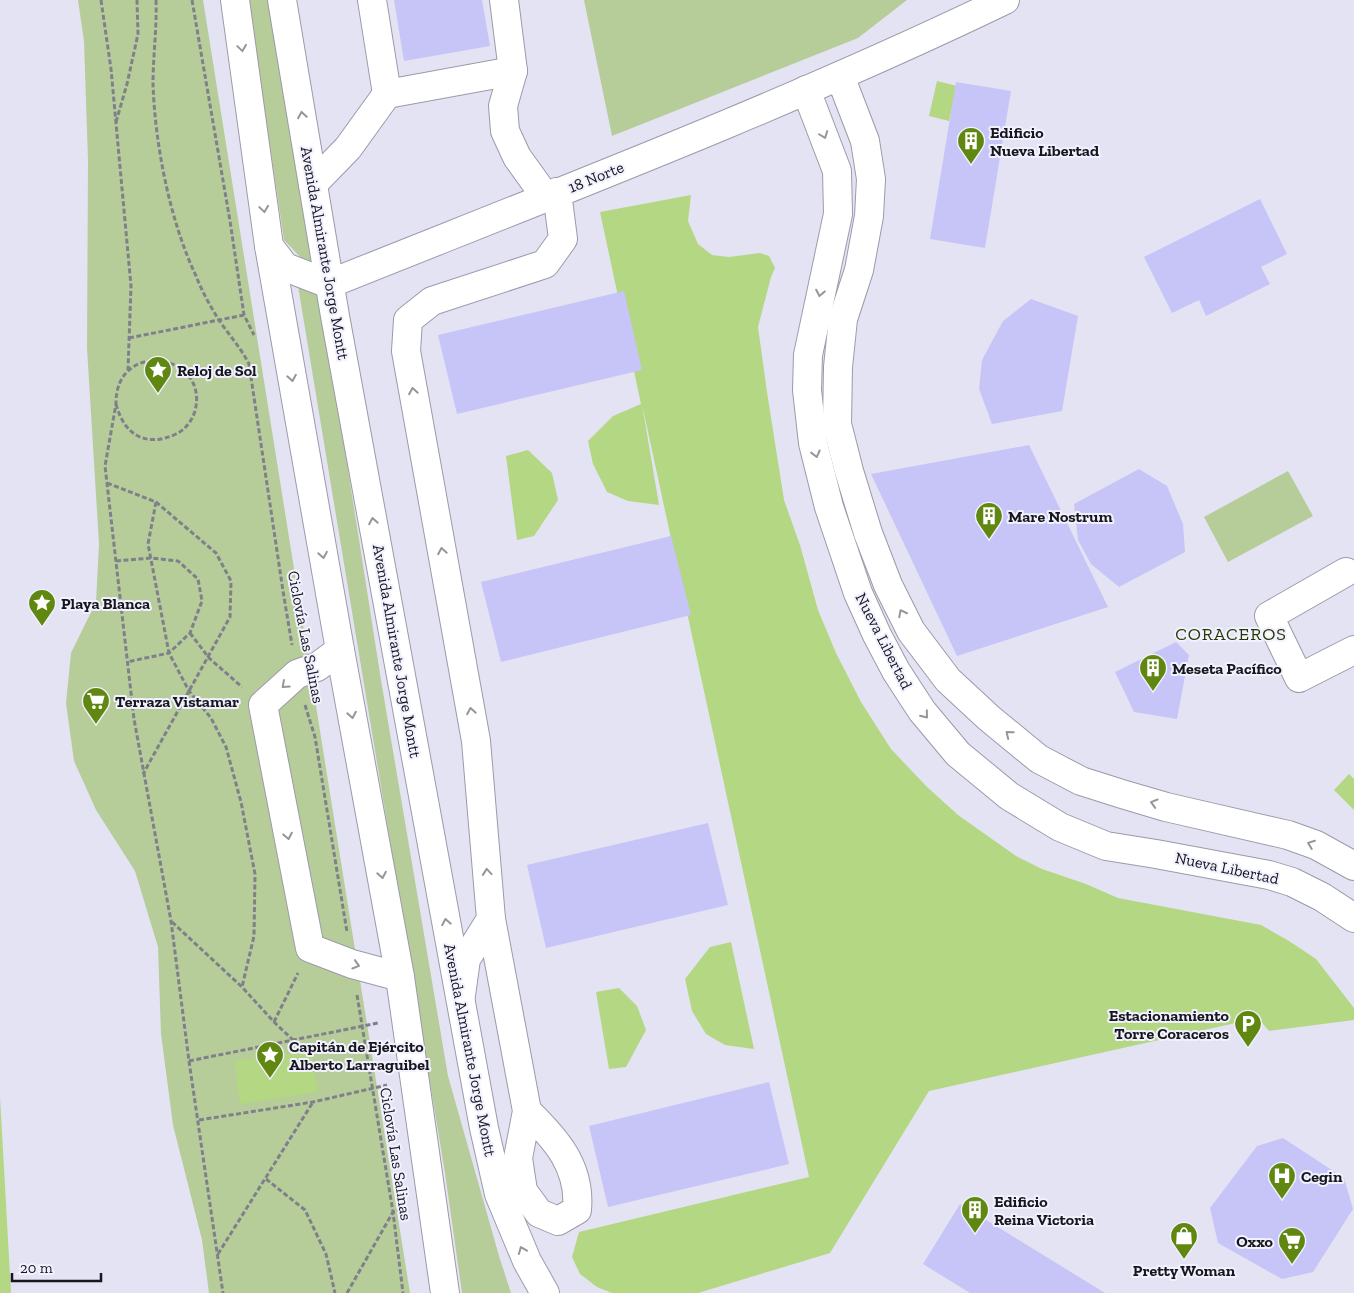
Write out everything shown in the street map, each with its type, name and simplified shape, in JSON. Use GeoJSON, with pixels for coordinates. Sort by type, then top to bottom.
{"type":"FeatureCollection","features":[{"type":"Feature","properties":{"kind":"street"},"geometry":{"type":"LineString","coordinates":[[235,0],[269,246],[400,977],[445,1293]]}},
{"type":"Feature","properties":{"kind":"street","name":"Avenida Almirante Jorge Montt"},"geometry":{"type":"LineString","coordinates":[[282,0],[329,284],[484,1128],[499,1194],[527,1261],[545,1293]]}},
{"type":"Feature","properties":{"kind":"street"},"geometry":{"type":"LineString","coordinates":[[372,0],[387,94]]}},
{"type":"Feature","properties":{"kind":"street"},"geometry":{"type":"LineString","coordinates":[[504,0],[513,71],[502,106],[505,131],[517,157],[551,194],[563,239],[545,264],[432,301],[408,320],[406,352],[476,741],[491,919],[527,1111]]}},
{"type":"Feature","properties":{"kind":"street","name":"18 Norte"},"geometry":{"type":"LineString","coordinates":[[929,36],[972,0]]}},
{"type":"Feature","properties":{"kind":"street","name":"18 Norte"},"geometry":{"type":"LineString","coordinates":[[329,284],[703,134],[840,76],[1005,0]]}},
{"type":"Feature","properties":{"kind":"street"},"geometry":{"type":"LineString","coordinates":[[313,184],[348,148],[387,94],[513,71]]}},
{"type":"Feature","properties":{"kind":"street","name":"Nueva Libertad"},"geometry":{"type":"LineString","coordinates":[[840,76],[865,141],[871,178],[868,216],[859,270],[843,319],[838,368],[837,424],[868,533],[888,585],[911,631],[948,680],[1039,759],[1081,781],[1122,794],[1166,807],[1288,836],[1316,845],[1354,866]]}},
{"type":"Feature","properties":{"kind":"street","name":"Nueva Libertad"},"geometry":{"type":"LineString","coordinates":[[806,90],[837,171],[838,214],[808,355],[808,390],[813,443],[829,507],[858,592],[877,635],[896,671],[922,711],[958,754],[1009,796],[1060,827],[1106,846],[1269,875],[1292,882],[1322,897],[1354,918]]}},
{"type":"Feature","properties":{"kind":"street"},"geometry":{"type":"LineString","coordinates":[[269,246],[285,268],[329,284]]}},
{"type":"Feature","properties":{"kind":"street"},"geometry":{"type":"LineString","coordinates":[[1346,572],[1268,616],[1299,678],[1354,650]]}},
{"type":"Feature","properties":{"kind":"street"},"geometry":{"type":"LineString","coordinates":[[340,650],[317,667],[297,674],[263,705],[310,948],[352,964],[400,977]]}},
{"type":"Feature","properties":{"kind":"street"},"geometry":{"type":"LineString","coordinates":[[460,1001],[466,959],[491,919]]}},
{"type":"Feature","properties":{"kind":"path"},"geometry":{"type":"LineString","coordinates":[[101,0],[111,69],[131,286],[128,371]]}},
{"type":"Feature","properties":{"kind":"path"},"geometry":{"type":"LineString","coordinates":[[116,124],[138,34],[138,0]]}},
{"type":"Feature","properties":{"kind":"path","name":"Ciclovía Las Salinas"},"geometry":{"type":"LineString","coordinates":[[156,0],[153,84],[162,164],[172,207],[188,257],[204,294],[219,320],[243,352],[252,376],[283,591],[297,674],[315,736],[393,1212],[404,1293]]}},
{"type":"Feature","properties":{"kind":"path"},"geometry":{"type":"LineString","coordinates":[[129,338],[244,315]]}},
{"type":"Feature","properties":{"kind":"path"},"geometry":{"type":"LineString","coordinates":[[116,404],[120,418],[128,429],[141,438],[155,441],[164,440],[183,431],[193,417],[197,404],[197,395],[190,377],[174,363],[150,360],[136,365],[128,371],[120,382],[116,395],[105,466],[134,719],[172,921],[189,1061],[223,1293]]}},
{"type":"Feature","properties":{"kind":"path"},"geometry":{"type":"LineString","coordinates":[[106,483],[156,502],[216,553],[231,581],[230,617],[209,658],[143,774]]}},
{"type":"Feature","properties":{"kind":"path"},"geometry":{"type":"LineString","coordinates":[[156,502],[148,544],[169,653],[189,691],[211,718],[226,747],[241,802],[255,874],[254,936],[242,988]]}},
{"type":"Feature","properties":{"kind":"path"},"geometry":{"type":"LineString","coordinates":[[116,561],[151,558],[178,561],[198,579],[202,601],[190,633],[169,653],[128,662]]}},
{"type":"Feature","properties":{"kind":"path"},"geometry":{"type":"LineString","coordinates":[[190,633],[209,658],[263,705]]}},
{"type":"Feature","properties":{"kind":"path"},"geometry":{"type":"LineString","coordinates":[[172,921],[294,1040]]}},
{"type":"Feature","properties":{"kind":"path"},"geometry":{"type":"LineString","coordinates":[[274,1022],[310,948]]}},
{"type":"Feature","properties":{"kind":"path"},"geometry":{"type":"LineString","coordinates":[[189,1061],[378,1023]]}},
{"type":"Feature","properties":{"kind":"path"},"geometry":{"type":"LineString","coordinates":[[199,1120],[313,1102],[387,1085]]}},
{"type":"Feature","properties":{"kind":"path"},"geometry":{"type":"LineString","coordinates":[[218,1254],[313,1102]]}},
{"type":"Feature","properties":{"kind":"path"},"geometry":{"type":"LineString","coordinates":[[266,1179],[305,1210],[326,1254],[335,1293]]}},
{"type":"Feature","properties":{"kind":"path"},"geometry":{"type":"LineString","coordinates":[[347,1293],[393,1212],[409,1207]]}},
{"type":"Feature","properties":{"kind":"shaded area"},"geometry":{"type":"Polygon","coordinates":[[[78,0],[203,0],[410,1293],[209,1293],[202,1240],[173,1125],[161,1034],[158,947],[135,871],[96,810],[74,761],[66,703],[71,653],[96,602],[99,544],[87,348],[88,161],[84,41],[78,0]]]}},
{"type":"Feature","properties":{"kind":"shaded area"},"geometry":{"type":"Polygon","coordinates":[[[248,0],[271,0],[312,260],[306,263],[284,240],[248,0]]]}},
{"type":"Feature","properties":{"kind":"shaded area"},"geometry":{"type":"Polygon","coordinates":[[[584,0],[907,0],[858,38],[612,136],[584,0]]]}},
{"type":"Feature","properties":{"kind":"shaded area"},"geometry":{"type":"Polygon","coordinates":[[[937,81],[957,86],[949,121],[929,116],[937,81]]]}},
{"type":"Feature","properties":{"kind":"shaded area"},"geometry":{"type":"Polygon","coordinates":[[[691,195],[688,221],[698,244],[712,255],[729,257],[760,253],[769,256],[775,268],[758,327],[784,500],[800,545],[818,610],[836,653],[861,702],[891,749],[926,786],[958,815],[1016,856],[1042,869],[1086,884],[1118,898],[1261,925],[1289,941],[1316,959],[1354,1008],[1354,1020],[1269,1031],[1258,1018],[929,1091],[830,1253],[698,1293],[612,1293],[597,1287],[580,1274],[572,1257],[579,1232],[809,1177],[642,404],[659,505],[628,501],[607,492],[593,464],[588,441],[613,416],[641,404],[600,212],[691,195]]]}},
{"type":"Feature","properties":{"kind":"shaded area"},"geometry":{"type":"Polygon","coordinates":[[[298,286],[321,297],[381,680],[448,1076],[511,1293],[462,1293],[445,1173],[298,286]]]}},
{"type":"Feature","properties":{"kind":"shaded area"},"geometry":{"type":"Polygon","coordinates":[[[528,450],[552,473],[558,500],[534,536],[517,540],[506,456],[528,450]]]}},
{"type":"Feature","properties":{"kind":"shaded area"},"geometry":{"type":"Polygon","coordinates":[[[1288,471],[1313,516],[1228,562],[1204,517],[1288,471]]]}},
{"type":"Feature","properties":{"kind":"shaded area"},"geometry":{"type":"Polygon","coordinates":[[[1349,774],[1354,779],[1354,810],[1334,790],[1349,774]]]}},
{"type":"Feature","properties":{"kind":"shaded area"},"geometry":{"type":"Polygon","coordinates":[[[731,942],[754,1049],[725,1045],[706,1034],[692,1011],[685,979],[710,947],[731,942]]]}},
{"type":"Feature","properties":{"kind":"shaded area"},"geometry":{"type":"Polygon","coordinates":[[[619,988],[637,1006],[646,1030],[626,1067],[609,1069],[596,992],[619,988]]]}},
{"type":"Feature","properties":{"kind":"shaded area"},"geometry":{"type":"Polygon","coordinates":[[[311,1050],[318,1092],[240,1104],[234,1061],[311,1050]]]}},
{"type":"Feature","properties":{"kind":"shaded area"},"geometry":{"type":"Polygon","coordinates":[[[0,1097],[11,1293],[0,1293],[0,1097]]]}},
{"type":"Feature","properties":{"kind":"building"},"geometry":{"type":"Polygon","coordinates":[[[394,0],[482,0],[490,46],[404,61],[394,0]]]}},
{"type":"Feature","properties":{"kind":"building","name":"Edificio Nueva Libertad"},"geometry":{"type":"Polygon","coordinates":[[[956,82],[1011,91],[985,248],[930,239],[956,82]]]}},
{"type":"Feature","properties":{"kind":"building"},"geometry":{"type":"Polygon","coordinates":[[[1260,199],[1287,254],[1261,267],[1270,284],[1206,316],[1199,300],[1172,313],[1144,257],[1260,199]]]}},
{"type":"Feature","properties":{"kind":"building"},"geometry":{"type":"Polygon","coordinates":[[[624,291],[642,370],[457,414],[438,335],[624,291]]]}},
{"type":"Feature","properties":{"kind":"building"},"geometry":{"type":"Polygon","coordinates":[[[1031,299],[1078,316],[1062,411],[992,424],[979,389],[982,360],[1003,321],[1031,299]]]}},
{"type":"Feature","properties":{"kind":"building","name":"Mare Nostrum"},"geometry":{"type":"Polygon","coordinates":[[[1029,445],[1108,607],[957,656],[871,474],[1029,445]]]}},
{"type":"Feature","properties":{"kind":"building"},"geometry":{"type":"Polygon","coordinates":[[[1139,469],[1167,486],[1183,524],[1185,552],[1119,587],[1091,564],[1078,540],[1074,504],[1139,469]]]}},
{"type":"Feature","properties":{"kind":"building"},"geometry":{"type":"Polygon","coordinates":[[[671,536],[691,615],[501,662],[481,582],[671,536]]]}},
{"type":"Feature","properties":{"kind":"building","name":"Meseta Pacífico"},"geometry":{"type":"Polygon","coordinates":[[[1176,642],[1189,655],[1177,719],[1134,712],[1115,672],[1176,642]]]}},
{"type":"Feature","properties":{"kind":"building"},"geometry":{"type":"Polygon","coordinates":[[[708,823],[728,905],[546,948],[527,865],[708,823]]]}},
{"type":"Feature","properties":{"kind":"building"},"geometry":{"type":"Polygon","coordinates":[[[769,1082],[789,1164],[608,1207],[589,1126],[769,1082]]]}},
{"type":"Feature","properties":{"kind":"building"},"geometry":{"type":"Polygon","coordinates":[[[1283,1138],[1344,1178],[1353,1209],[1313,1272],[1282,1279],[1218,1243],[1210,1208],[1257,1146],[1283,1138]]]}},
{"type":"Feature","properties":{"kind":"building","name":"Edificio Reina Victoria"},"geometry":{"type":"Polygon","coordinates":[[[960,1204],[1105,1293],[970,1293],[923,1264],[960,1204]]]}},
{"type":"Feature","properties":{"kind":"place","name":"Edificio Nueva Libertad"},"geometry":{"type":"Point","coordinates":[971,165]}},
{"type":"Feature","properties":{"kind":"place","name":"Reloj de Sol"},"geometry":{"type":"Point","coordinates":[158,394]}},
{"type":"Feature","properties":{"kind":"place","name":"Mare Nostrum"},"geometry":{"type":"Point","coordinates":[989,540]}},
{"type":"Feature","properties":{"kind":"place","name":"Playa Blanca"},"geometry":{"type":"Point","coordinates":[42,627]}},
{"type":"Feature","properties":{"kind":"place","name":"Meseta Pacífico"},"geometry":{"type":"Point","coordinates":[1153,692]}},
{"type":"Feature","properties":{"kind":"place","name":"Terraza Vistamar"},"geometry":{"type":"Point","coordinates":[96,725]}},
{"type":"Feature","properties":{"kind":"place","name":"Estacionamiento Torre Coraceros"},"geometry":{"type":"Point","coordinates":[1248,1048]}},
{"type":"Feature","properties":{"kind":"place","name":"Capitán de Ejército Alberto Larraguibel"},"geometry":{"type":"Point","coordinates":[270,1079]}},
{"type":"Feature","properties":{"kind":"place","name":"Cegin"},"geometry":{"type":"Point","coordinates":[1282,1200]}},
{"type":"Feature","properties":{"kind":"place","name":"Edificio Reina Victoria"},"geometry":{"type":"Point","coordinates":[975,1234]}},
{"type":"Feature","properties":{"kind":"place","name":"Pretty Woman"},"geometry":{"type":"Point","coordinates":[1184,1260]}},
{"type":"Feature","properties":{"kind":"place","name":"Oxxo"},"geometry":{"type":"Point","coordinates":[1292,1265]}},
{"type":"Feature","properties":{"kind":"district","name":"CORACEROS"},"geometry":{"type":"Point","coordinates":[1231,634]}}]}
